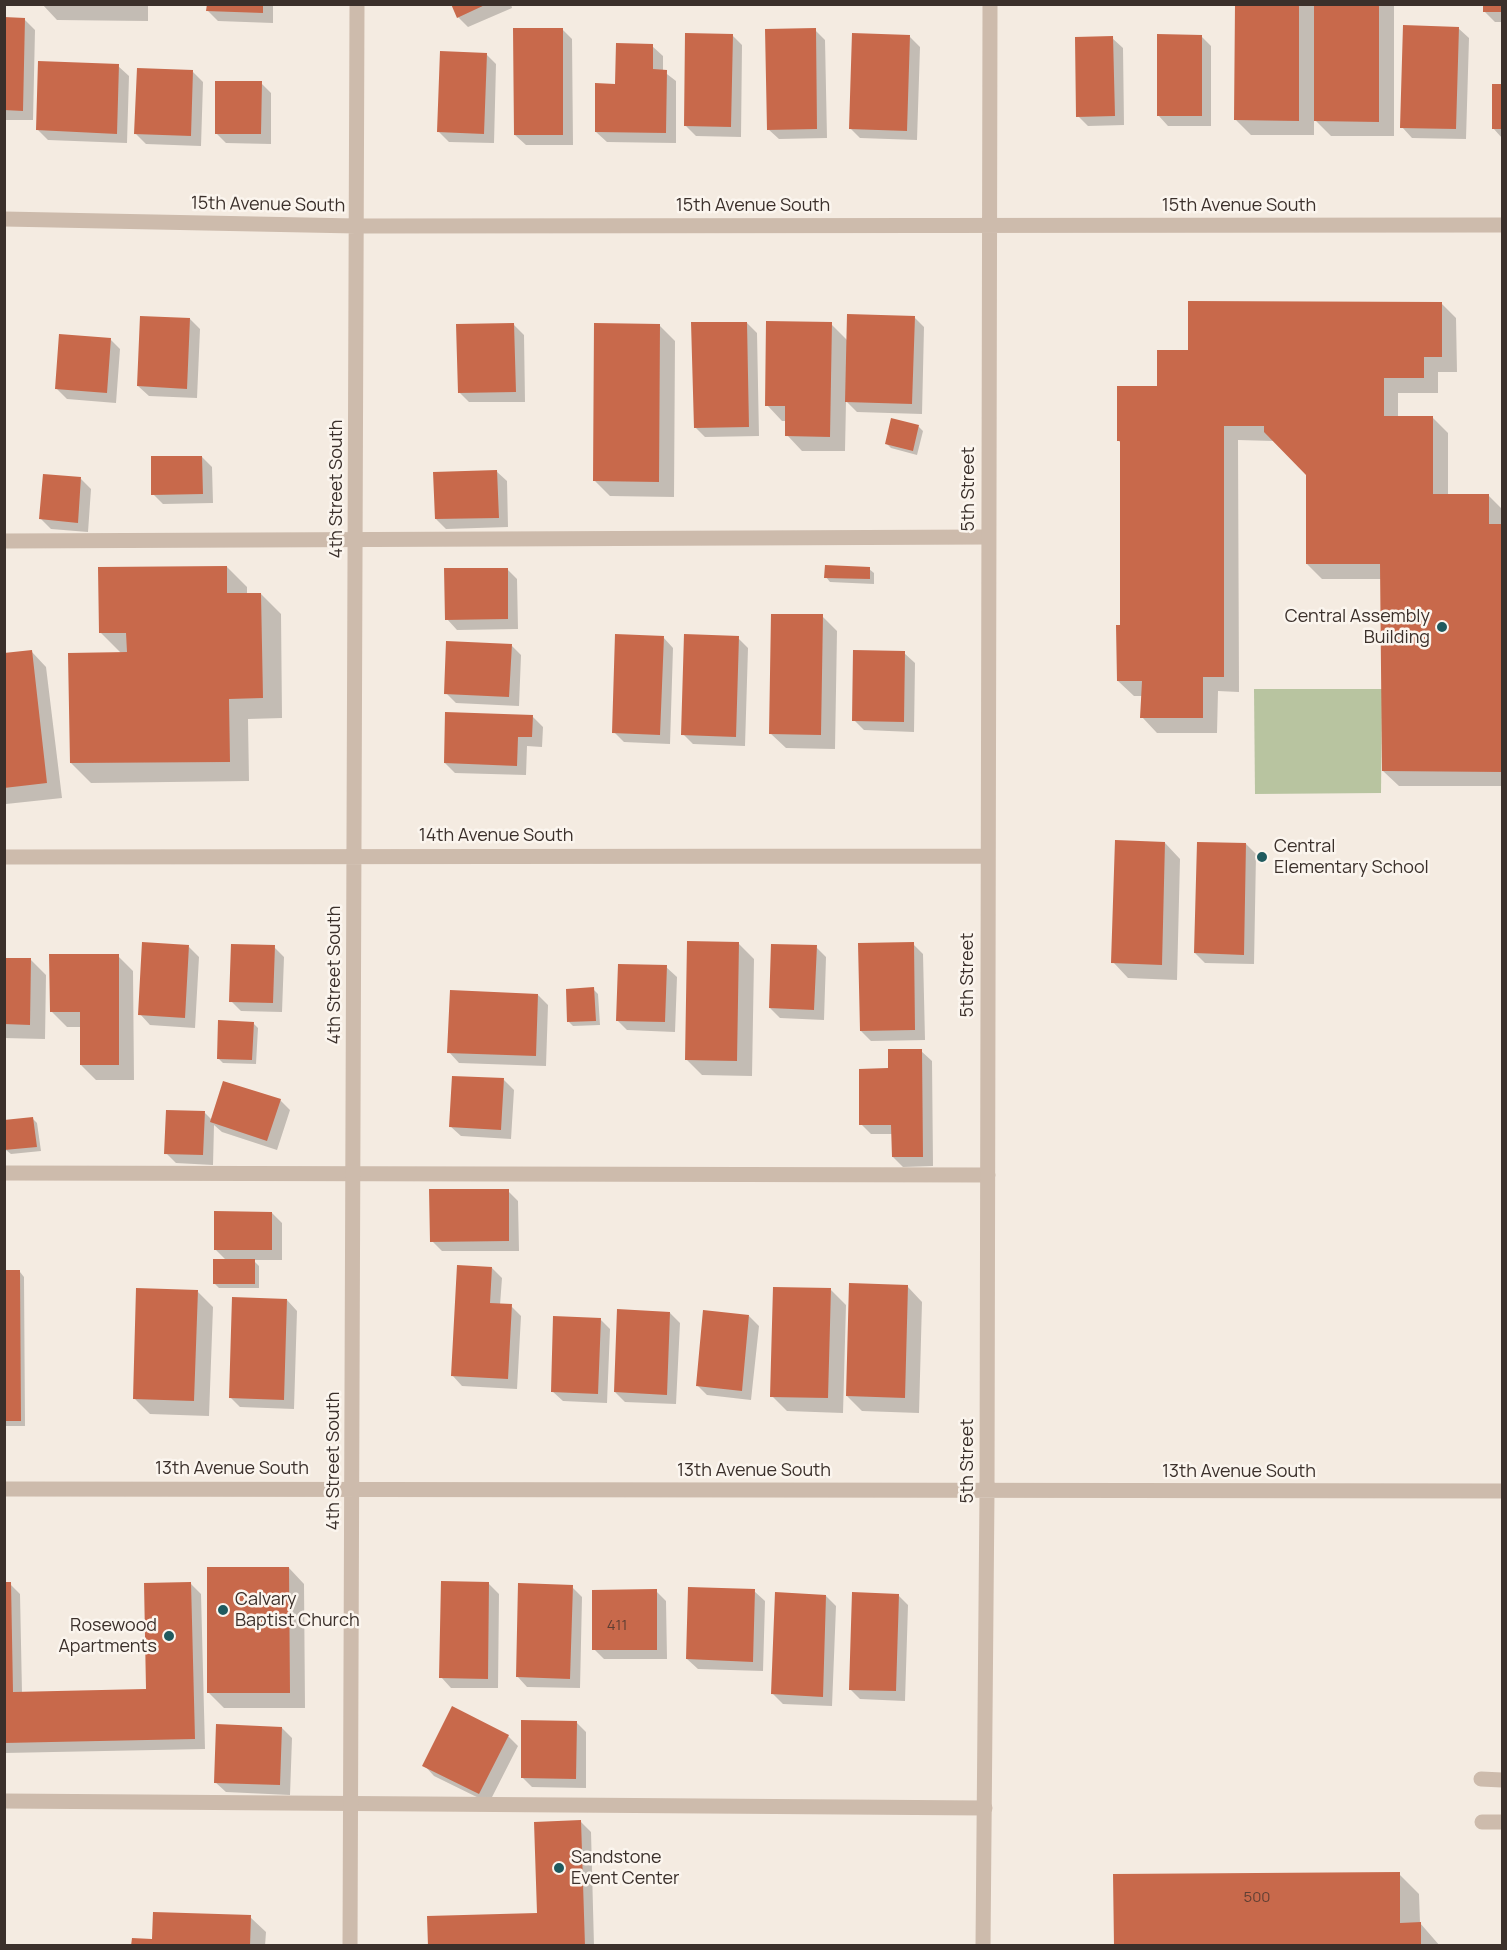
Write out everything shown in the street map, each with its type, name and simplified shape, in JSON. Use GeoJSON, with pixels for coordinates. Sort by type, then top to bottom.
{"type":"FeatureCollection","features":[{"type":"Feature","properties":{"kind":"street","name":"4th Street South"},"geometry":{"type":"LineString","coordinates":[[350,1946],[357,4]]}},
{"type":"Feature","properties":{"kind":"street","name":"5th Street"},"geometry":{"type":"LineString","coordinates":[[983,1946],[987,1492],[990,4]]}},
{"type":"Feature","properties":{"kind":"street","name":"15th Avenue South"},"geometry":{"type":"LineString","coordinates":[[4,219],[356,226],[1503,225]]}},
{"type":"Feature","properties":{"kind":"street"},"geometry":{"type":"LineString","coordinates":[[4,541],[988,537]]}},
{"type":"Feature","properties":{"kind":"street","name":"14th Avenue South"},"geometry":{"type":"LineString","coordinates":[[4,857],[988,856]]}},
{"type":"Feature","properties":{"kind":"street"},"geometry":{"type":"LineString","coordinates":[[4,1173],[988,1175]]}},
{"type":"Feature","properties":{"kind":"street","name":"13th Avenue South"},"geometry":{"type":"LineString","coordinates":[[4,1489],[1503,1491]]}},
{"type":"Feature","properties":{"kind":"street"},"geometry":{"type":"LineString","coordinates":[[1482,1779],[1503,1780]]}},
{"type":"Feature","properties":{"kind":"street"},"geometry":{"type":"LineString","coordinates":[[4,1801],[985,1808]]}},
{"type":"Feature","properties":{"kind":"street"},"geometry":{"type":"LineString","coordinates":[[1482,1822],[1503,1822]]}},
{"type":"Feature","properties":{"kind":"green space"},"geometry":{"type":"Polygon","coordinates":[[[1254,689],[1382,689],[1381,793],[1255,794],[1254,689]]]}},
{"type":"Feature","properties":{"kind":"building"},"geometry":{"type":"Polygon","coordinates":[[[207,4],[263,4],[263,13],[206,11],[207,4]]]}},
{"type":"Feature","properties":{"kind":"building"},"geometry":{"type":"Polygon","coordinates":[[[451,4],[487,4],[457,18],[451,4]]]}},
{"type":"Feature","properties":{"kind":"building"},"geometry":{"type":"Polygon","coordinates":[[[1235,4],[1299,4],[1299,121],[1234,120],[1235,4]]]}},
{"type":"Feature","properties":{"kind":"building"},"geometry":{"type":"Polygon","coordinates":[[[1314,4],[1379,4],[1379,122],[1314,121],[1314,4]]]}},
{"type":"Feature","properties":{"kind":"building"},"geometry":{"type":"Polygon","coordinates":[[[1483,4],[1502,4],[1502,12],[1483,12],[1483,4]]]}},
{"type":"Feature","properties":{"kind":"building"},"geometry":{"type":"Polygon","coordinates":[[[4,17],[25,18],[23,111],[4,110],[4,17]]]}},
{"type":"Feature","properties":{"kind":"building"},"geometry":{"type":"Polygon","coordinates":[[[1403,25],[1459,27],[1456,129],[1400,128],[1403,25]]]}},
{"type":"Feature","properties":{"kind":"building"},"geometry":{"type":"Polygon","coordinates":[[[513,28],[563,28],[563,135],[514,135],[513,28]]]}},
{"type":"Feature","properties":{"kind":"building"},"geometry":{"type":"Polygon","coordinates":[[[816,28],[817,129],[767,130],[765,29],[816,28]]]}},
{"type":"Feature","properties":{"kind":"building"},"geometry":{"type":"Polygon","coordinates":[[[685,33],[733,34],[731,127],[684,126],[685,33]]]}},
{"type":"Feature","properties":{"kind":"building"},"geometry":{"type":"Polygon","coordinates":[[[852,33],[910,35],[907,131],[849,129],[852,33]]]}},
{"type":"Feature","properties":{"kind":"building"},"geometry":{"type":"Polygon","coordinates":[[[1157,34],[1202,35],[1202,116],[1157,116],[1157,34]]]}},
{"type":"Feature","properties":{"kind":"building"},"geometry":{"type":"Polygon","coordinates":[[[1113,36],[1115,116],[1076,117],[1075,37],[1113,36]]]}},
{"type":"Feature","properties":{"kind":"building"},"geometry":{"type":"Polygon","coordinates":[[[616,43],[653,44],[653,69],[667,70],[666,133],[595,132],[595,83],[615,84],[616,43]]]}},
{"type":"Feature","properties":{"kind":"building"},"geometry":{"type":"Polygon","coordinates":[[[440,51],[487,53],[484,134],[437,132],[440,51]]]}},
{"type":"Feature","properties":{"kind":"building"},"geometry":{"type":"Polygon","coordinates":[[[38,61],[119,64],[117,134],[36,130],[38,61]]]}},
{"type":"Feature","properties":{"kind":"building"},"geometry":{"type":"Polygon","coordinates":[[[137,68],[193,70],[191,136],[134,134],[137,68]]]}},
{"type":"Feature","properties":{"kind":"building"},"geometry":{"type":"Polygon","coordinates":[[[215,81],[262,81],[261,134],[215,134],[215,81]]]}},
{"type":"Feature","properties":{"kind":"building"},"geometry":{"type":"Polygon","coordinates":[[[1492,84],[1502,84],[1502,129],[1492,129],[1492,84]]]}},
{"type":"Feature","properties":{"kind":"building"},"geometry":{"type":"Polygon","coordinates":[[[1188,301],[1442,302],[1442,357],[1424,357],[1424,378],[1384,378],[1384,416],[1433,416],[1433,494],[1489,494],[1489,524],[1502,524],[1502,772],[1382,771],[1380,564],[1306,564],[1306,475],[1264,432],[1264,426],[1224,426],[1224,677],[1203,677],[1203,718],[1140,718],[1142,681],[1117,681],[1116,625],[1120,625],[1120,441],[1117,441],[1117,386],[1157,386],[1157,350],[1188,350],[1188,301]]]}},
{"type":"Feature","properties":{"kind":"building"},"geometry":{"type":"Polygon","coordinates":[[[847,314],[915,316],[912,404],[845,402],[847,314]]]}},
{"type":"Feature","properties":{"kind":"building"},"geometry":{"type":"Polygon","coordinates":[[[140,316],[190,318],[187,389],[137,386],[140,316]]]}},
{"type":"Feature","properties":{"kind":"building"},"geometry":{"type":"Polygon","coordinates":[[[766,321],[832,322],[830,437],[785,436],[785,406],[765,406],[766,321]]]}},
{"type":"Feature","properties":{"kind":"building"},"geometry":{"type":"Polygon","coordinates":[[[691,322],[747,322],[749,427],[694,428],[691,322]]]}},
{"type":"Feature","properties":{"kind":"building"},"geometry":{"type":"Polygon","coordinates":[[[514,323],[516,392],[458,393],[456,324],[514,323]]]}},
{"type":"Feature","properties":{"kind":"building"},"geometry":{"type":"Polygon","coordinates":[[[594,323],[660,324],[659,482],[593,481],[594,323]]]}},
{"type":"Feature","properties":{"kind":"building"},"geometry":{"type":"Polygon","coordinates":[[[59,334],[111,338],[107,393],[55,389],[59,334]]]}},
{"type":"Feature","properties":{"kind":"building"},"geometry":{"type":"Polygon","coordinates":[[[891,418],[919,425],[913,451],[885,444],[891,418]]]}},
{"type":"Feature","properties":{"kind":"building"},"geometry":{"type":"Polygon","coordinates":[[[151,456],[202,456],[203,494],[151,495],[151,456]]]}},
{"type":"Feature","properties":{"kind":"building"},"geometry":{"type":"Polygon","coordinates":[[[497,470],[499,518],[435,519],[433,472],[497,470]]]}},
{"type":"Feature","properties":{"kind":"building"},"geometry":{"type":"Polygon","coordinates":[[[43,474],[81,477],[78,523],[39,519],[43,474]]]}},
{"type":"Feature","properties":{"kind":"building"},"geometry":{"type":"Polygon","coordinates":[[[825,565],[870,567],[870,579],[824,578],[825,565]]]}},
{"type":"Feature","properties":{"kind":"building"},"geometry":{"type":"Polygon","coordinates":[[[227,566],[227,593],[261,593],[263,698],[229,699],[230,762],[70,763],[68,653],[127,652],[126,633],[99,633],[98,567],[227,566]]]}},
{"type":"Feature","properties":{"kind":"building"},"geometry":{"type":"Polygon","coordinates":[[[444,568],[508,568],[508,619],[445,620],[444,568]]]}},
{"type":"Feature","properties":{"kind":"building"},"geometry":{"type":"Polygon","coordinates":[[[771,614],[823,614],[821,735],[769,734],[771,614]]]}},
{"type":"Feature","properties":{"kind":"building"},"geometry":{"type":"Polygon","coordinates":[[[615,634],[664,636],[660,735],[612,733],[615,634]]]}},
{"type":"Feature","properties":{"kind":"building"},"geometry":{"type":"Polygon","coordinates":[[[684,634],[739,636],[736,737],[681,735],[684,634]]]}},
{"type":"Feature","properties":{"kind":"building"},"geometry":{"type":"Polygon","coordinates":[[[446,641],[512,644],[509,697],[444,694],[446,641]]]}},
{"type":"Feature","properties":{"kind":"building"},"geometry":{"type":"Polygon","coordinates":[[[32,650],[47,783],[4,788],[4,653],[32,650]]]}},
{"type":"Feature","properties":{"kind":"building"},"geometry":{"type":"Polygon","coordinates":[[[853,650],[905,651],[904,722],[852,721],[853,650]]]}},
{"type":"Feature","properties":{"kind":"building"},"geometry":{"type":"Polygon","coordinates":[[[445,712],[533,715],[532,737],[518,737],[517,766],[444,763],[445,712]]]}},
{"type":"Feature","properties":{"kind":"building"},"geometry":{"type":"Polygon","coordinates":[[[1115,840],[1165,842],[1162,965],[1111,963],[1115,840]]]}},
{"type":"Feature","properties":{"kind":"building"},"geometry":{"type":"Polygon","coordinates":[[[1197,842],[1246,843],[1244,955],[1194,953],[1197,842]]]}},
{"type":"Feature","properties":{"kind":"building"},"geometry":{"type":"Polygon","coordinates":[[[687,941],[739,942],[737,1061],[685,1060],[687,941]]]}},
{"type":"Feature","properties":{"kind":"building"},"geometry":{"type":"Polygon","coordinates":[[[142,942],[189,945],[185,1018],[138,1015],[142,942]]]}},
{"type":"Feature","properties":{"kind":"building"},"geometry":{"type":"Polygon","coordinates":[[[914,942],[915,1030],[860,1031],[858,943],[914,942]]]}},
{"type":"Feature","properties":{"kind":"building"},"geometry":{"type":"Polygon","coordinates":[[[231,944],[275,945],[273,1003],[229,1002],[231,944]]]}},
{"type":"Feature","properties":{"kind":"building"},"geometry":{"type":"Polygon","coordinates":[[[771,944],[817,945],[814,1010],[769,1008],[771,944]]]}},
{"type":"Feature","properties":{"kind":"building"},"geometry":{"type":"Polygon","coordinates":[[[49,954],[119,954],[119,1065],[80,1065],[80,1012],[50,1012],[49,954]]]}},
{"type":"Feature","properties":{"kind":"building"},"geometry":{"type":"Polygon","coordinates":[[[4,958],[31,958],[30,1025],[4,1024],[4,958]]]}},
{"type":"Feature","properties":{"kind":"building"},"geometry":{"type":"Polygon","coordinates":[[[618,964],[667,965],[665,1022],[616,1021],[618,964]]]}},
{"type":"Feature","properties":{"kind":"building"},"geometry":{"type":"Polygon","coordinates":[[[594,987],[596,1021],[567,1022],[566,989],[594,987]]]}},
{"type":"Feature","properties":{"kind":"building"},"geometry":{"type":"Polygon","coordinates":[[[450,990],[538,994],[536,1056],[447,1053],[450,990]]]}},
{"type":"Feature","properties":{"kind":"building"},"geometry":{"type":"Polygon","coordinates":[[[218,1020],[254,1022],[252,1060],[217,1059],[218,1020]]]}},
{"type":"Feature","properties":{"kind":"building"},"geometry":{"type":"Polygon","coordinates":[[[888,1049],[922,1049],[923,1157],[892,1157],[891,1125],[859,1125],[859,1069],[888,1068],[888,1049]]]}},
{"type":"Feature","properties":{"kind":"building"},"geometry":{"type":"Polygon","coordinates":[[[452,1076],[504,1078],[501,1130],[449,1127],[452,1076]]]}},
{"type":"Feature","properties":{"kind":"building"},"geometry":{"type":"Polygon","coordinates":[[[223,1081],[281,1099],[267,1141],[210,1122],[223,1081]]]}},
{"type":"Feature","properties":{"kind":"building"},"geometry":{"type":"Polygon","coordinates":[[[166,1110],[205,1111],[203,1155],[164,1154],[166,1110]]]}},
{"type":"Feature","properties":{"kind":"building"},"geometry":{"type":"Polygon","coordinates":[[[33,1117],[37,1147],[4,1150],[4,1120],[33,1117]]]}},
{"type":"Feature","properties":{"kind":"building"},"geometry":{"type":"Polygon","coordinates":[[[429,1189],[509,1189],[509,1241],[430,1242],[429,1189]]]}},
{"type":"Feature","properties":{"kind":"building"},"geometry":{"type":"Polygon","coordinates":[[[214,1211],[272,1212],[272,1250],[214,1250],[214,1211]]]}},
{"type":"Feature","properties":{"kind":"building"},"geometry":{"type":"Polygon","coordinates":[[[213,1259],[255,1259],[255,1284],[213,1284],[213,1259]]]}},
{"type":"Feature","properties":{"kind":"building"},"geometry":{"type":"Polygon","coordinates":[[[457,1265],[492,1267],[490,1303],[512,1304],[508,1379],[451,1376],[457,1265]]]}},
{"type":"Feature","properties":{"kind":"building"},"geometry":{"type":"Polygon","coordinates":[[[5,1270],[20,1270],[21,1421],[5,1421],[5,1270]]]}},
{"type":"Feature","properties":{"kind":"building"},"geometry":{"type":"Polygon","coordinates":[[[849,1283],[908,1285],[905,1398],[846,1396],[849,1283]]]}},
{"type":"Feature","properties":{"kind":"building"},"geometry":{"type":"Polygon","coordinates":[[[773,1287],[831,1288],[828,1398],[770,1397],[773,1287]]]}},
{"type":"Feature","properties":{"kind":"building"},"geometry":{"type":"Polygon","coordinates":[[[136,1288],[198,1290],[194,1401],[133,1399],[136,1288]]]}},
{"type":"Feature","properties":{"kind":"building"},"geometry":{"type":"Polygon","coordinates":[[[232,1297],[287,1299],[284,1400],[229,1398],[232,1297]]]}},
{"type":"Feature","properties":{"kind":"building"},"geometry":{"type":"Polygon","coordinates":[[[617,1309],[670,1312],[667,1395],[614,1392],[617,1309]]]}},
{"type":"Feature","properties":{"kind":"building"},"geometry":{"type":"Polygon","coordinates":[[[703,1310],[749,1315],[742,1391],[696,1386],[703,1310]]]}},
{"type":"Feature","properties":{"kind":"building"},"geometry":{"type":"Polygon","coordinates":[[[553,1316],[601,1318],[598,1394],[551,1392],[553,1316]]]}},
{"type":"Feature","properties":{"kind":"building"},"geometry":{"type":"Polygon","coordinates":[[[207,1567],[289,1567],[290,1693],[207,1693],[207,1567]]]}},
{"type":"Feature","properties":{"kind":"building"},"geometry":{"type":"Polygon","coordinates":[[[441,1581],[489,1582],[488,1679],[439,1678],[441,1581]]]}},
{"type":"Feature","properties":{"kind":"building","name":"Rosewood Apartments"},"geometry":{"type":"Polygon","coordinates":[[[4,1582],[11,1582],[13,1692],[146,1689],[144,1583],[191,1582],[195,1739],[4,1743],[4,1582]]]}},
{"type":"Feature","properties":{"kind":"building"},"geometry":{"type":"Polygon","coordinates":[[[518,1583],[573,1585],[570,1679],[516,1677],[518,1583]]]}},
{"type":"Feature","properties":{"kind":"building"},"geometry":{"type":"Polygon","coordinates":[[[688,1587],[755,1589],[753,1662],[686,1659],[688,1587]]]}},
{"type":"Feature","properties":{"kind":"building"},"geometry":{"type":"Polygon","coordinates":[[[657,1589],[657,1650],[592,1650],[592,1590],[657,1589]]]}},
{"type":"Feature","properties":{"kind":"building"},"geometry":{"type":"Polygon","coordinates":[[[775,1592],[826,1595],[823,1697],[771,1694],[775,1592]]]}},
{"type":"Feature","properties":{"kind":"building"},"geometry":{"type":"Polygon","coordinates":[[[852,1592],[899,1594],[896,1691],[849,1690],[852,1592]]]}},
{"type":"Feature","properties":{"kind":"building"},"geometry":{"type":"Polygon","coordinates":[[[452,1706],[509,1735],[479,1794],[422,1766],[452,1706]]]}},
{"type":"Feature","properties":{"kind":"building"},"geometry":{"type":"Polygon","coordinates":[[[521,1720],[577,1721],[576,1779],[521,1778],[521,1720]]]}},
{"type":"Feature","properties":{"kind":"building"},"geometry":{"type":"Polygon","coordinates":[[[216,1724],[282,1727],[280,1785],[214,1783],[216,1724]]]}},
{"type":"Feature","properties":{"kind":"building","name":"Sandstone Event Center"},"geometry":{"type":"Polygon","coordinates":[[[581,1820],[585,1946],[428,1946],[427,1916],[537,1913],[534,1822],[581,1820]]]}},
{"type":"Feature","properties":{"kind":"building"},"geometry":{"type":"Polygon","coordinates":[[[1400,1872],[1400,1923],[1421,1922],[1421,1946],[1114,1946],[1113,1874],[1400,1872]]]}},
{"type":"Feature","properties":{"kind":"building"},"geometry":{"type":"Polygon","coordinates":[[[153,1912],[251,1915],[250,1946],[131,1946],[132,1938],[152,1939],[153,1912]]]}},
{"type":"Feature","properties":{"kind":"place","name":"Central Assembly Building"},"geometry":{"type":"Point","coordinates":[1442,627]}},
{"type":"Feature","properties":{"kind":"place","name":"Central Elementary School"},"geometry":{"type":"Point","coordinates":[1262,857]}},
{"type":"Feature","properties":{"kind":"place","name":"Calvary Baptist Church"},"geometry":{"type":"Point","coordinates":[223,1610]}},
{"type":"Feature","properties":{"kind":"place","name":"Rosewood Apartments"},"geometry":{"type":"Point","coordinates":[169,1636]}},
{"type":"Feature","properties":{"kind":"place","name":"Sandstone Event Center"},"geometry":{"type":"Point","coordinates":[559,1868]}}]}
